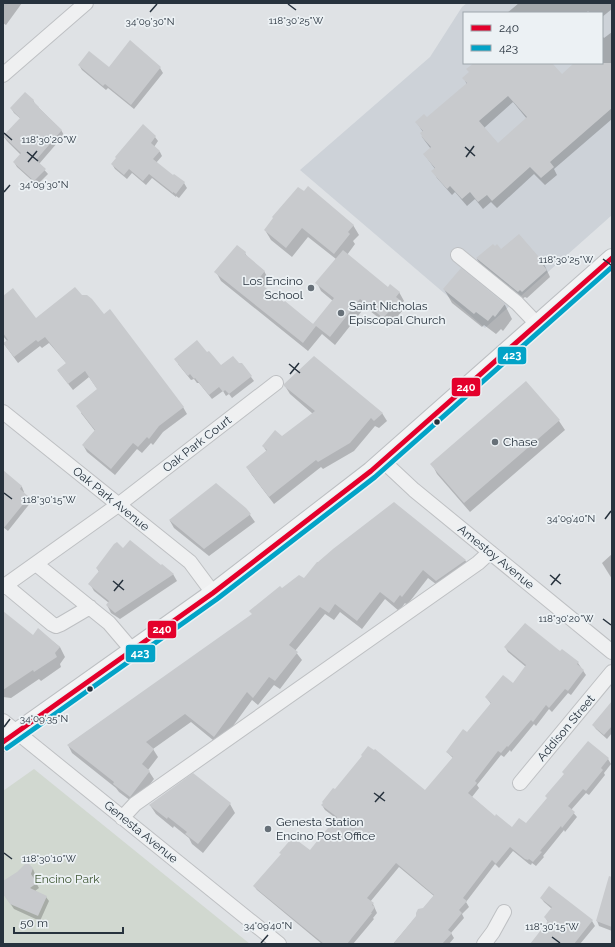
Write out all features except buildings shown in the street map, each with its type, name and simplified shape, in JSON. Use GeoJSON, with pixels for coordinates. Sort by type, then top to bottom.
{"type":"FeatureCollection","features":[{"type":"Feature","properties":{"kind":"main road"},"geometry":{"type":"LineString","coordinates":[[10,737],[213,592],[342,494],[383,460],[612,258]]}},
{"type":"Feature","properties":{"kind":"street"},"geometry":{"type":"LineString","coordinates":[[3,75],[86,3]]}},
{"type":"Feature","properties":{"kind":"street"},"geometry":{"type":"LineString","coordinates":[[458,255],[517,303],[537,324]]}},
{"type":"Feature","properties":{"kind":"street","name":"Oak Park Court"},"geometry":{"type":"LineString","coordinates":[[4,586],[118,505],[276,383]]}},
{"type":"Feature","properties":{"kind":"street","name":"Oak Park Avenue"},"geometry":{"type":"LineString","coordinates":[[3,412],[190,562],[213,592]]}},
{"type":"Feature","properties":{"kind":"street","name":"Amestoy Avenue"},"geometry":{"type":"LineString","coordinates":[[383,460],[407,484],[612,652]]}},
{"type":"Feature","properties":{"kind":"street"},"geometry":{"type":"LineString","coordinates":[[122,818],[135,804],[468,570],[490,552]]}},
{"type":"Feature","properties":{"kind":"street"},"geometry":{"type":"LineString","coordinates":[[36,564],[109,623],[132,650]]}},
{"type":"Feature","properties":{"kind":"street"},"geometry":{"type":"LineString","coordinates":[[4,586],[56,626],[90,607]]}},
{"type":"Feature","properties":{"kind":"street","name":"Addison Street"},"geometry":{"type":"LineString","coordinates":[[520,783],[612,672]]}},
{"type":"Feature","properties":{"kind":"street","name":"Genesta Avenue"},"geometry":{"type":"LineString","coordinates":[[3,720],[10,737],[122,818],[279,944]]}},
{"type":"Feature","properties":{"kind":"street"},"geometry":{"type":"LineString","coordinates":[[484,944],[493,932],[504,912]]}},
{"type":"Feature","properties":{"kind":"shaded area"},"geometry":{"type":"Polygon","coordinates":[[[467,3],[612,3],[612,215],[485,328],[300,170],[430,57],[462,7],[467,3]]]}},
{"type":"Feature","properties":{"kind":"green space","name":"Encino Park"},"geometry":{"type":"Polygon","coordinates":[[[34,769],[250,944],[3,944],[3,791],[34,769]]]}},
{"type":"Feature","properties":{"kind":"transit line","name":"240"},"geometry":{"type":"LineString","coordinates":[[3,742],[213,593],[371,471],[612,258]]}},
{"type":"Feature","properties":{"kind":"transit line","name":"423"},"geometry":{"type":"LineString","coordinates":[[7,748],[217,599],[375,477],[612,267]]}},
{"type":"Feature","properties":{"kind":"place","name":"Los Encino School"},"geometry":{"type":"Point","coordinates":[311,288]}},
{"type":"Feature","properties":{"kind":"place","name":"Saint Nicholas Episcopal Church"},"geometry":{"type":"Point","coordinates":[341,313]}},
{"type":"Feature","properties":{"kind":"place","name":"Chase"},"geometry":{"type":"Point","coordinates":[495,442]}},
{"type":"Feature","properties":{"kind":"place","name":"Genesta Station Encino Post Office"},"geometry":{"type":"Point","coordinates":[268,829]}}]}
